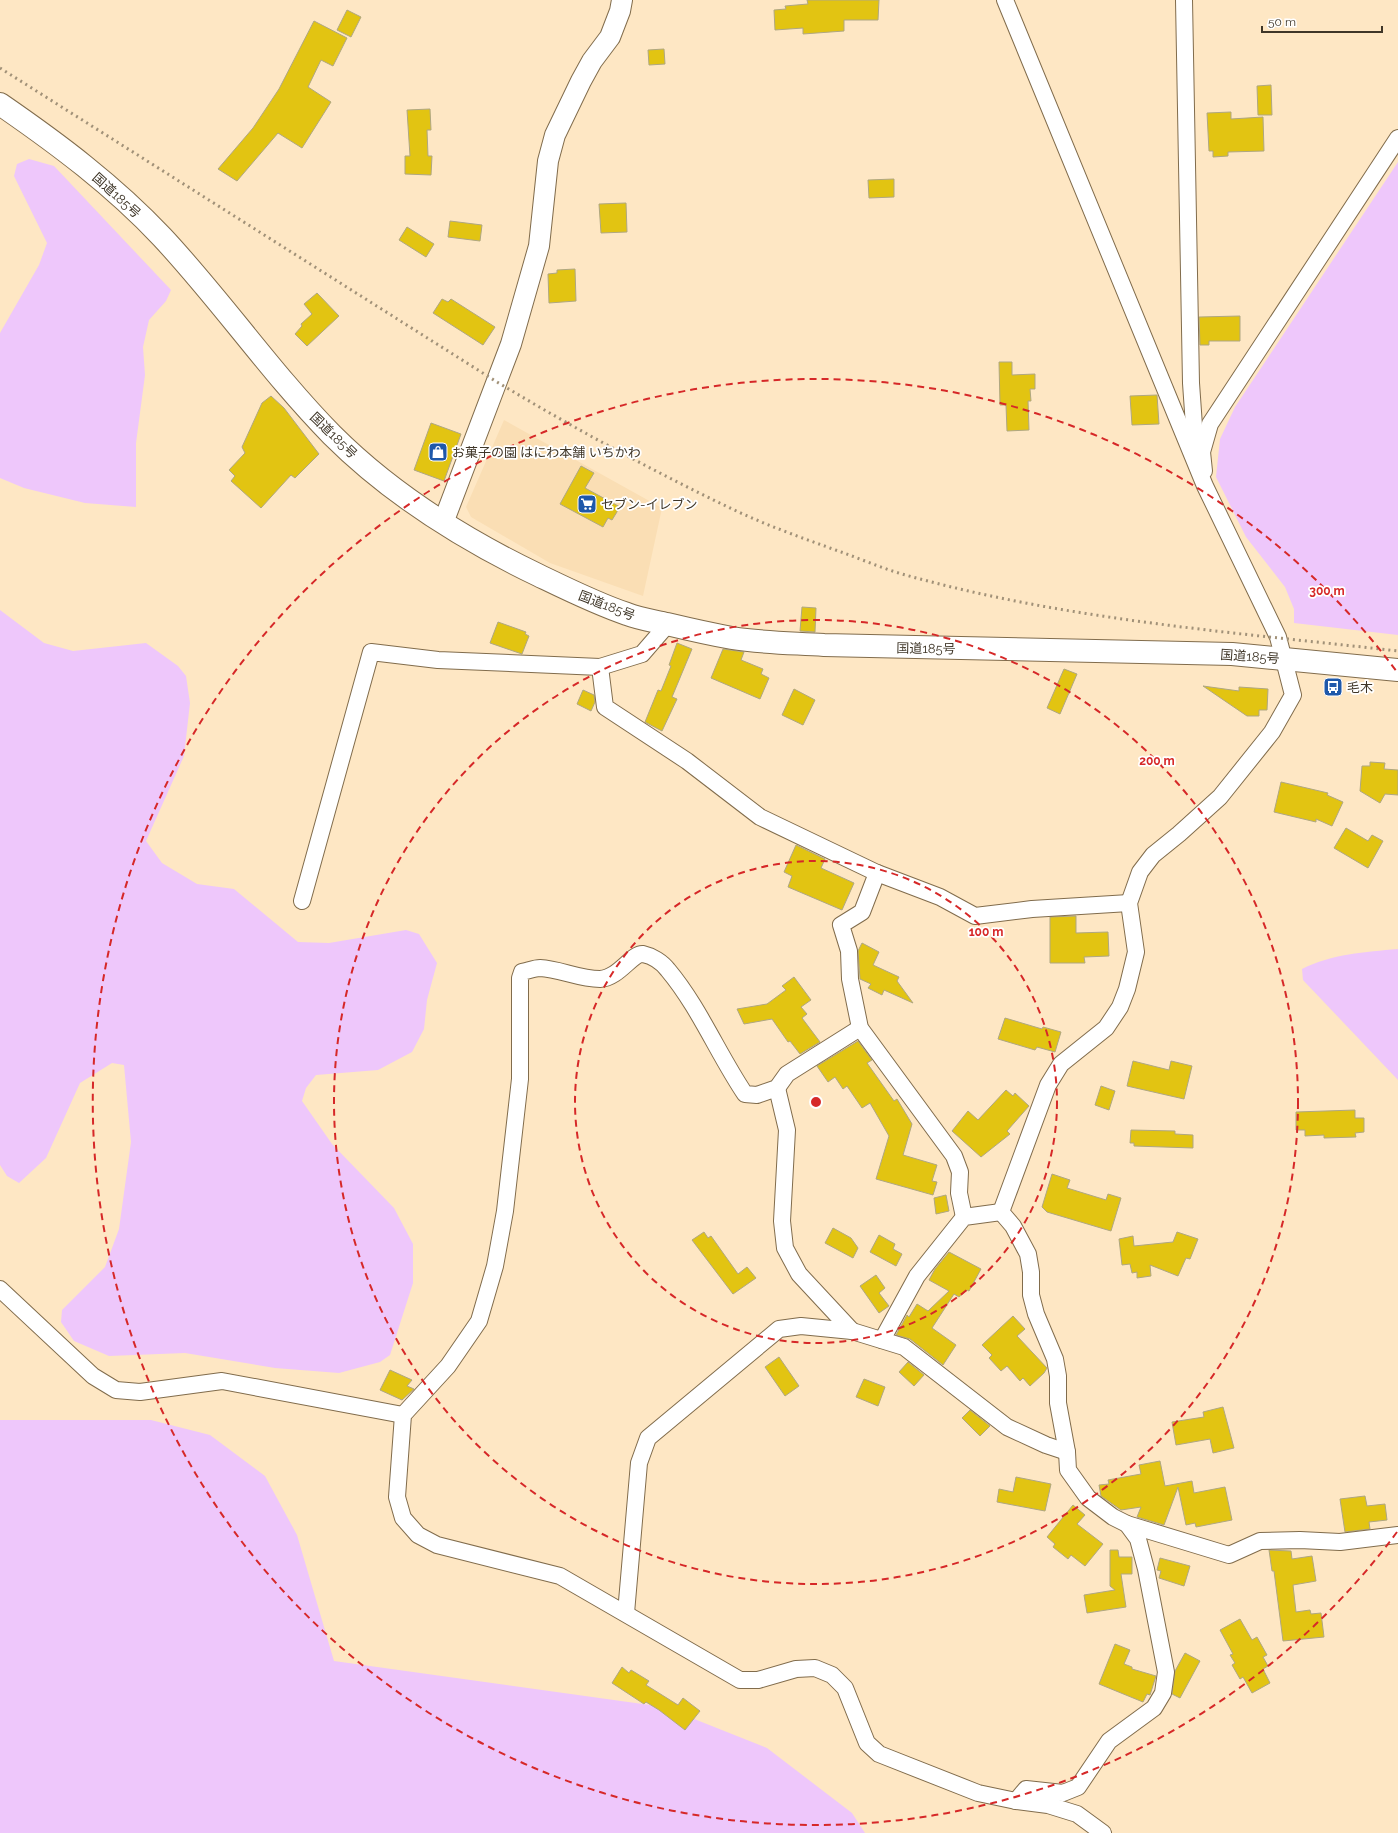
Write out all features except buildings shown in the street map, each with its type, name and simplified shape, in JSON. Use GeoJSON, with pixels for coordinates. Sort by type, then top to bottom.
{"type":"FeatureCollection","features":[{"type":"Feature","properties":{"kind":"highway","name":"国道185号"},"geometry":{"type":"LineString","coordinates":[[0,104],[59,144],[115,191],[162,237],[306,407],[334,436],[375,474],[443,523],[514,564],[566,589],[628,615],[734,638],[824,645],[1232,654],[1398,670]]}},
{"type":"Feature","properties":{"kind":"street"},"geometry":{"type":"LineString","coordinates":[[443,523],[511,344],[539,246],[548,161],[555,135],[592,61],[610,37],[620,12],[622,0]]}},
{"type":"Feature","properties":{"kind":"street"},"geometry":{"type":"LineString","coordinates":[[1002,1212],[1048,1085],[1061,1064],[1106,1028],[1120,1007],[1127,988],[1136,952],[1129,903],[1140,872],[1153,855],[1180,834],[1220,797],[1272,732],[1293,695],[1285,658],[1278,637],[1205,486],[1190,445],[1005,0]]}},
{"type":"Feature","properties":{"kind":"street"},"geometry":{"type":"LineString","coordinates":[[1184,0],[1190,376],[1194,426],[1190,445]]}},
{"type":"Feature","properties":{"kind":"street"},"geometry":{"type":"LineString","coordinates":[[1205,486],[1202,452],[1210,424],[1398,138]]}},
{"type":"Feature","properties":{"kind":"street"},"geometry":{"type":"LineString","coordinates":[[302,901],[371,652],[438,660],[600,666],[642,654],[668,624]]}},
{"type":"Feature","properties":{"kind":"street"},"geometry":{"type":"LineString","coordinates":[[600,666],[605,707],[687,761],[760,817],[877,873],[940,897],[975,916],[1032,909],[1129,903]]}},
{"type":"Feature","properties":{"kind":"street"},"geometry":{"type":"LineString","coordinates":[[877,873],[862,912],[841,925],[849,951],[850,979],[860,1028],[954,1156],[960,1172],[959,1193],[964,1217]]}},
{"type":"Feature","properties":{"kind":"street"},"geometry":{"type":"LineString","coordinates":[[860,1028],[786,1074],[777,1088],[757,1095],[745,1094],[691,1002],[668,968],[654,957],[642,954],[636,955],[619,972],[601,979],[583,978],[540,968],[522,972],[520,978],[520,1079],[505,1211],[495,1266],[479,1320],[448,1366],[403,1415],[397,1496],[403,1518],[418,1535],[437,1545],[560,1576],[740,1680],[758,1680],[796,1669],[815,1668],[832,1675],[845,1688],[867,1743],[879,1754],[978,1793],[1016,1801],[1048,1804],[1077,1814],[1102,1833]]}},
{"type":"Feature","properties":{"kind":"street"},"geometry":{"type":"LineString","coordinates":[[777,1088],[787,1130],[782,1221],[785,1248],[798,1274],[852,1331]]}},
{"type":"Feature","properties":{"kind":"street"},"geometry":{"type":"LineString","coordinates":[[882,1340],[917,1276],[964,1217],[1002,1212]]}},
{"type":"Feature","properties":{"kind":"street"},"geometry":{"type":"LineString","coordinates":[[1002,1212],[1013,1226],[1028,1254],[1031,1272],[1031,1295],[1036,1314],[1056,1360],[1058,1376],[1058,1403],[1068,1470],[1088,1498],[1113,1517],[1127,1524],[1229,1555],[1260,1541],[1300,1540],[1340,1542],[1398,1535]]}},
{"type":"Feature","properties":{"kind":"street"},"geometry":{"type":"LineString","coordinates":[[0,1289],[93,1376],[116,1390],[140,1392],[222,1381],[403,1415]]}},
{"type":"Feature","properties":{"kind":"street"},"geometry":{"type":"LineString","coordinates":[[626,1613],[639,1463],[648,1438],[779,1329],[801,1326],[852,1331],[904,1347],[1008,1427],[1046,1445],[1066,1452]]}},
{"type":"Feature","properties":{"kind":"street"},"geometry":{"type":"LineString","coordinates":[[1016,1801],[1026,1789],[1063,1793],[1078,1787],[1110,1741],[1154,1708],[1163,1693],[1166,1672],[1146,1569],[1138,1539],[1127,1524]]}},
{"type":"Feature","properties":{"kind":"shaded area"},"geometry":{"type":"Polygon","coordinates":[[[29,159],[54,166],[171,290],[166,301],[149,320],[143,347],[145,375],[136,443],[136,507],[85,503],[24,488],[0,478],[0,333],[39,265],[47,243],[14,176],[17,164],[29,159]]]}},
{"type":"Feature","properties":{"kind":"shaded area"},"geometry":{"type":"Polygon","coordinates":[[[1398,162],[1398,635],[1294,623],[1294,609],[1285,587],[1246,537],[1216,477],[1220,439],[1235,407],[1398,162]]]}},
{"type":"Feature","properties":{"kind":"shaded area"},"geometry":{"type":"Polygon","coordinates":[[[504,420],[662,508],[643,596],[550,563],[471,517],[466,507],[504,420]]]}},
{"type":"Feature","properties":{"kind":"shaded area"},"geometry":{"type":"Polygon","coordinates":[[[0,610],[44,643],[73,651],[146,643],[178,666],[186,676],[190,703],[184,756],[146,841],[162,863],[197,884],[234,889],[298,942],[329,943],[406,930],[419,934],[437,963],[427,1000],[424,1029],[412,1052],[378,1070],[316,1075],[306,1088],[302,1101],[332,1144],[394,1208],[413,1244],[413,1283],[390,1355],[380,1362],[339,1373],[275,1368],[185,1353],[109,1356],[74,1341],[61,1322],[62,1310],[105,1267],[119,1229],[131,1142],[124,1065],[112,1063],[80,1083],[46,1158],[19,1183],[7,1176],[0,1165],[0,610]]]}},
{"type":"Feature","properties":{"kind":"shaded area"},"geometry":{"type":"Polygon","coordinates":[[[1398,949],[1398,1080],[1303,980],[1302,969],[1337,957],[1398,949]]]}},
{"type":"Feature","properties":{"kind":"shaded area"},"geometry":{"type":"Polygon","coordinates":[[[0,1420],[151,1420],[210,1435],[265,1476],[297,1535],[334,1661],[664,1707],[767,1748],[852,1813],[865,1833],[0,1833],[0,1420]]]}},
{"type":"Feature","properties":{"kind":"railway"},"geometry":{"type":"LineString","coordinates":[[0,68],[497,382],[640,463],[698,493],[756,520],[902,574],[963,590],[1024,603],[1148,623],[1398,651]]}},
{"type":"Feature","properties":{"kind":"place","name":"お菓子の園 はにわ本舗 いちかわ"},"geometry":{"type":"Point","coordinates":[438,452]}},
{"type":"Feature","properties":{"kind":"place","name":"セブン-イレブン"},"geometry":{"type":"Point","coordinates":[587,504]}},
{"type":"Feature","properties":{"kind":"place","name":"毛木"},"geometry":{"type":"Point","coordinates":[1333,687]}}]}
